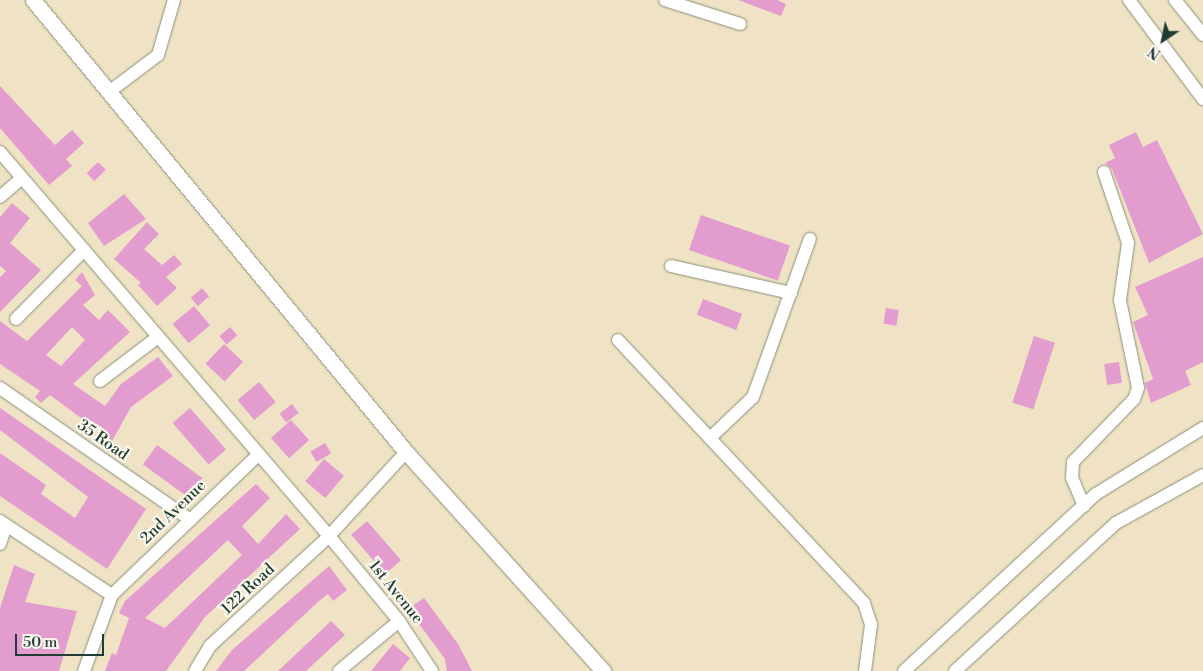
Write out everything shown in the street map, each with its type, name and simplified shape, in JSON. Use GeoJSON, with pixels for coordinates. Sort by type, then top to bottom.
{"type":"FeatureCollection","features":[{"type":"Feature","properties":{"kind":"main road"},"geometry":{"type":"LineString","coordinates":[[33,0],[406,452],[603,671]]}},
{"type":"Feature","properties":{"kind":"street"},"geometry":{"type":"LineString","coordinates":[[109,92],[158,55],[174,0]]}},
{"type":"Feature","properties":{"kind":"street"},"geometry":{"type":"LineString","coordinates":[[665,0],[740,24]]}},
{"type":"Feature","properties":{"kind":"street"},"geometry":{"type":"LineString","coordinates":[[1129,0],[1203,99]]}},
{"type":"Feature","properties":{"kind":"street"},"geometry":{"type":"LineString","coordinates":[[1175,0],[1203,35]]}},
{"type":"Feature","properties":{"kind":"street","name":"1st Avenue"},"geometry":{"type":"LineString","coordinates":[[0,152],[329,536],[399,621],[432,671]]}},
{"type":"Feature","properties":{"kind":"street"},"geometry":{"type":"LineString","coordinates":[[1084,506],[1072,478],[1073,462],[1134,399],[1138,388],[1120,300],[1128,243],[1104,172]]}},
{"type":"Feature","properties":{"kind":"street"},"geometry":{"type":"LineString","coordinates":[[0,196],[22,178]]}},
{"type":"Feature","properties":{"kind":"street"},"geometry":{"type":"LineString","coordinates":[[710,438],[753,397],[810,239]]}},
{"type":"Feature","properties":{"kind":"street"},"geometry":{"type":"LineString","coordinates":[[16,319],[84,250]]}},
{"type":"Feature","properties":{"kind":"street"},"geometry":{"type":"LineString","coordinates":[[671,266],[791,293]]}},
{"type":"Feature","properties":{"kind":"street"},"geometry":{"type":"LineString","coordinates":[[100,381],[158,337]]}},
{"type":"Feature","properties":{"kind":"street"},"geometry":{"type":"LineString","coordinates":[[618,340],[864,603],[871,625],[865,671]]}},
{"type":"Feature","properties":{"kind":"street","name":"35 Road"},"geometry":{"type":"LineString","coordinates":[[0,388],[188,518]]}},
{"type":"Feature","properties":{"kind":"street"},"geometry":{"type":"LineString","coordinates":[[904,671],[1084,506],[1203,428]]}},
{"type":"Feature","properties":{"kind":"street","name":"122 Road"},"geometry":{"type":"LineString","coordinates":[[195,671],[210,646],[329,536],[406,452]]}},
{"type":"Feature","properties":{"kind":"street","name":"2nd Avenue"},"geometry":{"type":"LineString","coordinates":[[84,671],[112,595],[188,518],[258,455]]}},
{"type":"Feature","properties":{"kind":"street"},"geometry":{"type":"LineString","coordinates":[[955,671],[1116,523],[1203,475]]}},
{"type":"Feature","properties":{"kind":"street"},"geometry":{"type":"LineString","coordinates":[[0,544],[3,523],[112,595]]}},
{"type":"Feature","properties":{"kind":"street"},"geometry":{"type":"LineString","coordinates":[[339,671],[399,621]]}},
{"type":"Feature","properties":{"kind":"building"},"geometry":{"type":"Polygon","coordinates":[[[738,0],[777,0],[786,4],[781,16],[738,0]]]}},
{"type":"Feature","properties":{"kind":"building"},"geometry":{"type":"Polygon","coordinates":[[[0,86],[55,145],[72,130],[84,143],[66,159],[72,166],[49,185],[0,128],[0,86]]]}},
{"type":"Feature","properties":{"kind":"building"},"geometry":{"type":"Polygon","coordinates":[[[1136,132],[1143,147],[1157,140],[1203,234],[1149,263],[1112,169],[1105,163],[1115,158],[1109,145],[1136,132]]]}},
{"type":"Feature","properties":{"kind":"building"},"geometry":{"type":"Polygon","coordinates":[[[98,162],[106,170],[94,181],[87,173],[98,162]]]}},
{"type":"Feature","properties":{"kind":"building"},"geometry":{"type":"Polygon","coordinates":[[[124,194],[146,219],[104,246],[88,223],[124,194]]]}},
{"type":"Feature","properties":{"kind":"building"},"geometry":{"type":"Polygon","coordinates":[[[12,203],[30,218],[10,243],[41,270],[0,312],[0,277],[6,271],[0,266],[0,217],[12,203]]]}},
{"type":"Feature","properties":{"kind":"building"},"geometry":{"type":"Polygon","coordinates":[[[701,215],[790,246],[778,281],[689,250],[701,215]]]}},
{"type":"Feature","properties":{"kind":"building"},"geometry":{"type":"Polygon","coordinates":[[[147,222],[159,234],[144,249],[162,265],[174,255],[182,264],[166,277],[177,288],[157,306],[138,285],[141,283],[114,259],[147,222]]]}},
{"type":"Feature","properties":{"kind":"building"},"geometry":{"type":"Polygon","coordinates":[[[1203,257],[1203,362],[1185,371],[1191,385],[1151,403],[1145,383],[1153,379],[1133,322],[1148,315],[1135,287],[1203,257]]]}},
{"type":"Feature","properties":{"kind":"building"},"geometry":{"type":"Polygon","coordinates":[[[82,272],[95,295],[83,305],[99,320],[108,310],[130,332],[73,384],[105,406],[121,384],[158,357],[173,376],[131,407],[112,441],[50,395],[41,403],[35,397],[40,391],[0,364],[0,321],[27,341],[82,286],[75,280],[82,272]],[[72,327],[46,355],[61,366],[85,340],[72,327]]]}},
{"type":"Feature","properties":{"kind":"building"},"geometry":{"type":"Polygon","coordinates":[[[202,288],[209,296],[198,306],[191,298],[202,288]]]}},
{"type":"Feature","properties":{"kind":"building"},"geometry":{"type":"Polygon","coordinates":[[[703,299],[742,314],[736,330],[697,315],[703,299]]]}},
{"type":"Feature","properties":{"kind":"building"},"geometry":{"type":"Polygon","coordinates":[[[194,306],[210,325],[189,343],[173,324],[194,306]]]}},
{"type":"Feature","properties":{"kind":"building"},"geometry":{"type":"Polygon","coordinates":[[[886,308],[899,310],[896,326],[883,324],[886,308]]]}},
{"type":"Feature","properties":{"kind":"building"},"geometry":{"type":"Polygon","coordinates":[[[230,327],[237,335],[227,344],[219,336],[230,327]]]}},
{"type":"Feature","properties":{"kind":"building"},"geometry":{"type":"Polygon","coordinates":[[[1034,336],[1055,343],[1033,409],[1012,403],[1034,336]]]}},
{"type":"Feature","properties":{"kind":"building"},"geometry":{"type":"Polygon","coordinates":[[[224,344],[243,362],[225,381],[206,364],[224,344]]]}},
{"type":"Feature","properties":{"kind":"building"},"geometry":{"type":"Polygon","coordinates":[[[1119,362],[1122,383],[1107,385],[1104,364],[1119,362]]]}},
{"type":"Feature","properties":{"kind":"building"},"geometry":{"type":"Polygon","coordinates":[[[259,382],[276,402],[254,420],[238,400],[259,382]]]}},
{"type":"Feature","properties":{"kind":"building"},"geometry":{"type":"Polygon","coordinates":[[[292,404],[299,413],[286,423],[279,414],[292,404]]]}},
{"type":"Feature","properties":{"kind":"building"},"geometry":{"type":"Polygon","coordinates":[[[0,408],[146,509],[107,569],[0,496],[0,453],[46,485],[41,494],[75,518],[88,497],[0,430],[0,408]]]}},
{"type":"Feature","properties":{"kind":"building"},"geometry":{"type":"Polygon","coordinates":[[[190,408],[226,450],[209,465],[173,423],[190,408]]]}},
{"type":"Feature","properties":{"kind":"building"},"geometry":{"type":"Polygon","coordinates":[[[291,420],[309,440],[289,458],[271,438],[291,420]]]}},
{"type":"Feature","properties":{"kind":"building"},"geometry":{"type":"Polygon","coordinates":[[[325,443],[331,453],[317,462],[310,452],[325,443]]]}},
{"type":"Feature","properties":{"kind":"building"},"geometry":{"type":"Polygon","coordinates":[[[157,445],[202,478],[188,497],[143,464],[157,445]]]}},
{"type":"Feature","properties":{"kind":"building"},"geometry":{"type":"Polygon","coordinates":[[[324,459],[344,476],[325,498],[305,481],[324,459]]]}},
{"type":"Feature","properties":{"kind":"building"},"geometry":{"type":"Polygon","coordinates":[[[256,484],[270,498],[242,526],[258,544],[286,514],[300,529],[205,617],[166,671],[105,671],[112,653],[116,655],[129,618],[119,613],[125,601],[256,484]],[[228,540],[145,618],[165,628],[242,555],[228,540]]]}},
{"type":"Feature","properties":{"kind":"building"},"geometry":{"type":"Polygon","coordinates":[[[367,521],[401,560],[385,574],[351,535],[367,521]]]}},
{"type":"Feature","properties":{"kind":"building"},"geometry":{"type":"Polygon","coordinates":[[[14,565],[35,574],[25,602],[77,611],[59,671],[0,671],[0,608],[14,565]]]}},
{"type":"Feature","properties":{"kind":"building"},"geometry":{"type":"Polygon","coordinates":[[[329,566],[347,590],[333,601],[328,594],[319,601],[244,671],[216,671],[232,650],[329,566]]]}},
{"type":"Feature","properties":{"kind":"building"},"geometry":{"type":"Polygon","coordinates":[[[424,598],[458,644],[472,671],[447,671],[445,659],[408,609],[424,598]]]}},
{"type":"Feature","properties":{"kind":"building"},"geometry":{"type":"Polygon","coordinates":[[[331,621],[345,635],[306,671],[278,671],[331,621]]]}},
{"type":"Feature","properties":{"kind":"building"},"geometry":{"type":"Polygon","coordinates":[[[393,644],[410,658],[400,671],[371,671],[393,644]]]}}]}
